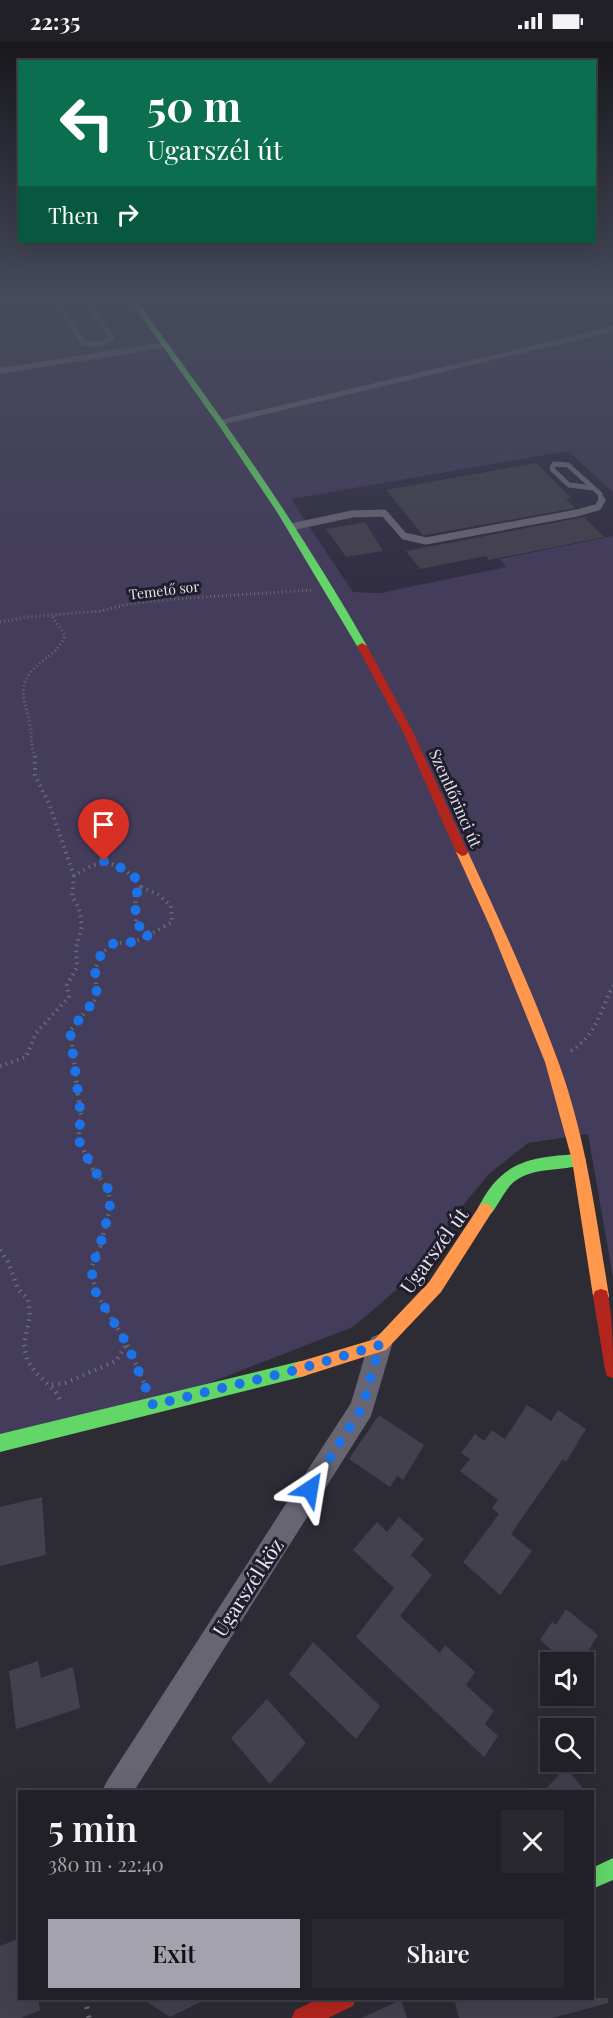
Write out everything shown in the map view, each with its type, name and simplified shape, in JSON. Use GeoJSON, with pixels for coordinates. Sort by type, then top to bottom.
{"type":"FeatureCollection","features":[{"type":"Feature","properties":{"kind":"main road","name":"Szentlőrinci út"},"geometry":{"type":"LineString","coordinates":[[199,391],[222,422],[331,589],[408,732],[498,931],[552,1062],[579,1160],[613,1370]]}},
{"type":"Feature","properties":{"kind":"main road","name":"Ugarszél út"},"geometry":{"type":"LineString","coordinates":[[0,1443],[296,1370],[380,1345],[435,1287],[502,1183],[516,1171],[541,1162],[579,1160]]}},
{"type":"Feature","properties":{"kind":"main road"},"geometry":{"type":"LineString","coordinates":[[594,1878],[613,1869]]}},
{"type":"Feature","properties":{"kind":"main road"},"geometry":{"type":"LineString","coordinates":[[303,2018],[341,2000]]}},
{"type":"Feature","properties":{"kind":"street","name":"Ugarszél köz"},"geometry":{"type":"LineString","coordinates":[[118,1790],[362,1408],[380,1345]]}},
{"type":"Feature","properties":{"kind":"lane"},"geometry":{"type":"LineString","coordinates":[[222,422],[351,391]]}},
{"type":"Feature","properties":{"kind":"lane"},"geometry":{"type":"LineString","coordinates":[[291,527],[352,514],[384,513],[404,536],[426,542],[598,507],[602,500],[593,488],[568,465],[556,464],[552,467],[569,485],[593,488]]}},
{"type":"Feature","properties":{"kind":"path","name":"Temető sor"},"geometry":{"type":"LineString","coordinates":[[0,622],[101,611],[129,604],[174,599],[331,589]]}},
{"type":"Feature","properties":{"kind":"path"},"geometry":{"type":"LineString","coordinates":[[0,1066],[26,1057],[36,1033],[62,1008],[69,997],[67,986],[77,967],[74,957],[83,926],[81,909],[72,896],[74,876],[50,806],[35,775],[36,759],[30,744],[31,728],[22,698],[25,683],[31,672],[61,647],[65,635],[51,615]]}},
{"type":"Feature","properties":{"kind":"path"},"geometry":{"type":"LineString","coordinates":[[74,876],[87,866],[104,861],[131,872],[141,886],[159,895],[171,906],[172,922],[134,942],[114,943],[101,954],[95,971],[97,997],[70,1031],[81,1116],[78,1139],[93,1169],[109,1190],[110,1208],[91,1269],[96,1293],[127,1344],[153,1405]]}},
{"type":"Feature","properties":{"kind":"path"},"geometry":{"type":"LineString","coordinates":[[141,886],[135,896],[136,924],[151,934]]}},
{"type":"Feature","properties":{"kind":"path"},"geometry":{"type":"LineString","coordinates":[[552,1062],[581,1045],[595,1031],[613,986]]}},
{"type":"Feature","properties":{"kind":"path"},"geometry":{"type":"LineString","coordinates":[[0,1250],[8,1257],[20,1294],[28,1299],[32,1312],[24,1338],[26,1358],[40,1380],[51,1385],[58,1393],[73,1425]]}},
{"type":"Feature","properties":{"kind":"path"},"geometry":{"type":"LineString","coordinates":[[51,1385],[65,1383],[116,1361],[127,1344]]}},
{"type":"Feature","properties":{"kind":"path"},"geometry":{"type":"LineString","coordinates":[[85,2000],[89,2018]]}},
{"type":"Feature","properties":{"kind":"shaded area"},"geometry":{"type":"Polygon","coordinates":[[[0,391],[613,391],[613,492],[568,451],[291,499],[353,592],[380,593],[506,567],[500,559],[613,536],[613,1278],[588,1134],[528,1143],[489,1174],[410,1278],[353,1327],[153,1405],[0,1441],[0,391]]]}},
{"type":"Feature","properties":{"kind":"shaded area"},"geometry":{"type":"Polygon","coordinates":[[[568,451],[613,492],[613,536],[500,559],[507,567],[380,593],[353,592],[291,499],[568,451]]]}},
{"type":"Feature","properties":{"kind":"building"},"geometry":{"type":"Polygon","coordinates":[[[536,463],[571,498],[566,499],[575,508],[423,535],[386,490],[536,463]]]}},
{"type":"Feature","properties":{"kind":"building"},"geometry":{"type":"Polygon","coordinates":[[[584,517],[604,537],[489,560],[486,556],[420,569],[406,551],[584,517]]]}},
{"type":"Feature","properties":{"kind":"building"},"geometry":{"type":"Polygon","coordinates":[[[365,522],[383,551],[346,557],[326,529],[365,522]]]}},
{"type":"Feature","properties":{"kind":"building"},"geometry":{"type":"Polygon","coordinates":[[[527,1405],[551,1421],[558,1410],[586,1429],[566,1462],[563,1459],[511,1534],[532,1551],[500,1595],[463,1562],[499,1514],[492,1508],[498,1500],[460,1471],[470,1459],[461,1453],[475,1434],[484,1441],[492,1430],[505,1439],[527,1405]]]}},
{"type":"Feature","properties":{"kind":"building"},"geometry":{"type":"Polygon","coordinates":[[[379,1415],[424,1445],[403,1480],[397,1476],[390,1487],[349,1459],[379,1415]]]}},
{"type":"Feature","properties":{"kind":"building"},"geometry":{"type":"Polygon","coordinates":[[[42,1497],[46,1555],[0,1566],[0,1507],[42,1497]]]}},
{"type":"Feature","properties":{"kind":"building"},"geometry":{"type":"Polygon","coordinates":[[[399,1517],[424,1539],[411,1555],[432,1575],[400,1616],[440,1653],[445,1645],[475,1672],[466,1685],[494,1711],[485,1724],[498,1736],[484,1757],[356,1637],[394,1588],[353,1550],[377,1522],[387,1532],[399,1517]]]}},
{"type":"Feature","properties":{"kind":"building"},"geometry":{"type":"Polygon","coordinates":[[[566,1609],[598,1635],[587,1652],[554,1652],[540,1640],[552,1622],[556,1625],[566,1609]]]}},
{"type":"Feature","properties":{"kind":"building"},"geometry":{"type":"Polygon","coordinates":[[[313,1642],[380,1706],[356,1739],[289,1674],[313,1642]]]}},
{"type":"Feature","properties":{"kind":"building"},"geometry":{"type":"Polygon","coordinates":[[[38,1661],[41,1678],[73,1667],[80,1708],[16,1729],[9,1671],[38,1661]]]}},
{"type":"Feature","properties":{"kind":"building"},"geometry":{"type":"Polygon","coordinates":[[[267,1699],[306,1743],[270,1784],[231,1738],[267,1699]]]}},
{"type":"Feature","properties":{"kind":"building"},"geometry":{"type":"Polygon","coordinates":[[[561,1772],[570,1772],[584,1790],[545,1790],[561,1772]]]}},
{"type":"Feature","properties":{"kind":"building"},"geometry":{"type":"Polygon","coordinates":[[[18,1939],[18,2000],[38,2000],[40,2010],[22,2018],[0,2018],[0,1946],[18,1939]]]}},
{"type":"Feature","properties":{"kind":"building"},"geometry":{"type":"Polygon","coordinates":[[[594,1998],[608,1998],[608,2003],[552,2018],[459,2018],[454,2000],[594,2000],[594,1998]]]}},
{"type":"Feature","properties":{"kind":"building"},"geometry":{"type":"Polygon","coordinates":[[[144,2000],[205,2000],[170,2017],[144,2000]]]}},
{"type":"Feature","properties":{"kind":"building"},"geometry":{"type":"Polygon","coordinates":[[[401,2000],[407,2018],[361,2018],[401,2000]]]}},
{"type":"Feature","properties":{"kind":"traffic: fast"},"geometry":{"type":"LineString","coordinates":[[198,391],[282,512],[362,646]]}},
{"type":"Feature","properties":{"kind":"traffic: fast"},"geometry":{"type":"LineString","coordinates":[[485,1210],[500,1185],[520,1171],[539,1165],[579,1160]]}},
{"type":"Feature","properties":{"kind":"traffic: fast"},"geometry":{"type":"LineString","coordinates":[[0,1443],[301,1369]]}},
{"type":"Feature","properties":{"kind":"traffic: fast"},"geometry":{"type":"LineString","coordinates":[[594,1878],[613,1869]]}},
{"type":"Feature","properties":{"kind":"traffic: slow"},"geometry":{"type":"LineString","coordinates":[[462,852],[498,931],[552,1062],[579,1160],[601,1296]]}},
{"type":"Feature","properties":{"kind":"traffic: slow"},"geometry":{"type":"LineString","coordinates":[[301,1369],[380,1345],[435,1287],[485,1210]]}},
{"type":"Feature","properties":{"kind":"traffic: jam"},"geometry":{"type":"LineString","coordinates":[[362,646],[408,732],[462,852]]}},
{"type":"Feature","properties":{"kind":"traffic: jam"},"geometry":{"type":"LineString","coordinates":[[601,1296],[613,1370]]}},
{"type":"Feature","properties":{"kind":"traffic: jam"},"geometry":{"type":"LineString","coordinates":[[303,2018],[341,2000]]}},
{"type":"Feature","properties":{"kind":"route"},"geometry":{"type":"LineString","coordinates":[[104,861],[131,872],[141,886],[135,896],[136,924],[151,934],[134,942],[114,943],[101,954],[95,971],[97,997],[70,1031],[81,1116],[78,1139],[93,1169],[109,1190],[110,1208],[91,1269],[96,1293],[127,1344],[153,1405],[296,1370],[380,1345],[362,1408],[310,1489]]}}]}
